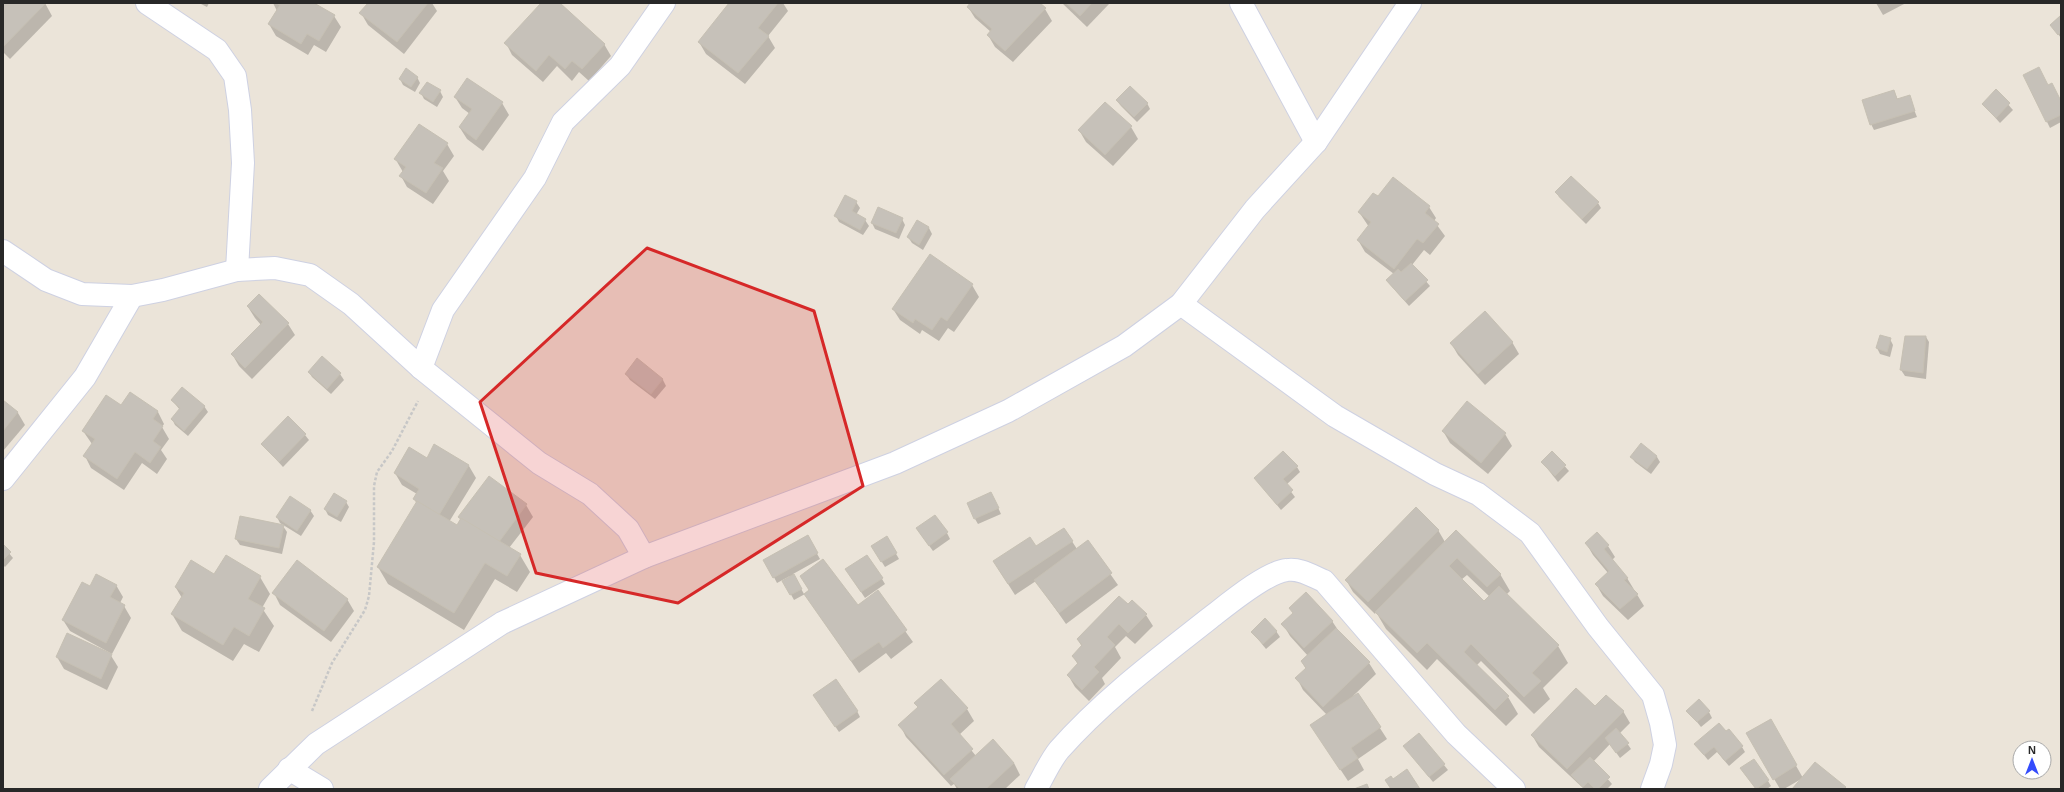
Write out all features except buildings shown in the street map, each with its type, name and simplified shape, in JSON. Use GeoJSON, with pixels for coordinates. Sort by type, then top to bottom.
{"type":"FeatureCollection","features":[{"type":"Feature","properties":{"kind":"street"},"geometry":{"type":"LineString","coordinates":[[147,3],[217,50],[234,76],[240,110],[243,163],[237,270]]}},
{"type":"Feature","properties":{"kind":"street"},"geometry":{"type":"LineString","coordinates":[[426,372],[443,310],[535,178],[563,122],[620,66],[664,3]]}},
{"type":"Feature","properties":{"kind":"street"},"geometry":{"type":"LineString","coordinates":[[1241,3],[1316,142]]}},
{"type":"Feature","properties":{"kind":"street"},"geometry":{"type":"LineString","coordinates":[[270,789],[316,744],[502,623],[644,557],[895,463],[1008,411],[1124,346],[1181,304],[1255,209],[1316,142],[1410,3]]}},
{"type":"Feature","properties":{"kind":"street"},"geometry":{"type":"LineString","coordinates":[[3,251],[46,280],[82,294],[132,296],[163,290],[237,270],[275,268],[310,276],[351,304],[426,372],[539,463],[590,494],[628,529],[644,557]]}},
{"type":"Feature","properties":{"kind":"street"},"geometry":{"type":"LineString","coordinates":[[3,479],[85,376],[132,296]]}},
{"type":"Feature","properties":{"kind":"street"},"geometry":{"type":"LineString","coordinates":[[1181,304],[1335,416],[1435,474],[1478,494],[1530,533],[1598,627],[1653,695],[1661,723],[1665,745],[1661,764],[1652,789]]}},
{"type":"Feature","properties":{"kind":"street"},"geometry":{"type":"LineString","coordinates":[[1036,789],[1058,751],[1099,711],[1168,651],[1236,598],[1272,575],[1286,570],[1302,571],[1324,581],[1456,734],[1514,789]]}},
{"type":"Feature","properties":{"kind":"street"},"geometry":{"type":"LineString","coordinates":[[289,769],[322,789]]}},
{"type":"Feature","properties":{"kind":"path"},"geometry":{"type":"LineString","coordinates":[[311,713],[332,663],[365,610],[370,596],[374,542],[374,486],[377,472],[392,451],[426,372]]}},
{"type":"Feature","properties":{"kind":"highlighted area"},"geometry":{"type":"Polygon","coordinates":[[[647,248],[814,311],[863,486],[678,603],[536,573],[480,402],[647,248]]]}}]}
